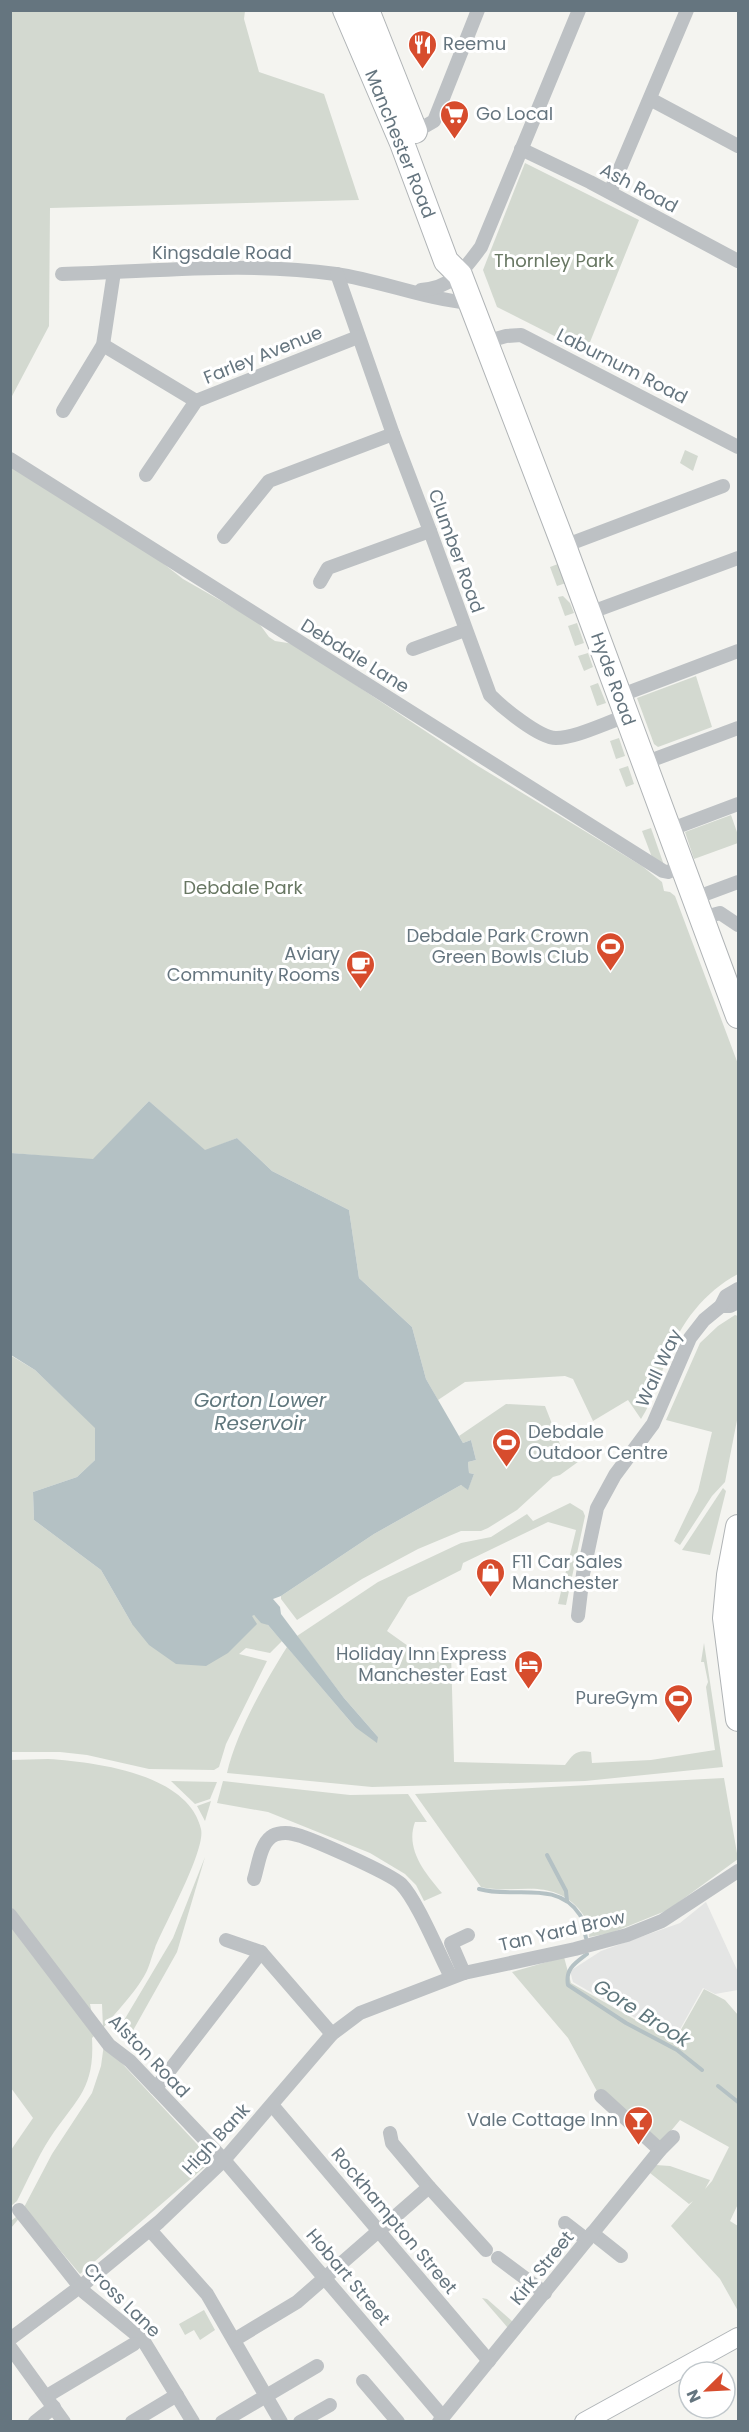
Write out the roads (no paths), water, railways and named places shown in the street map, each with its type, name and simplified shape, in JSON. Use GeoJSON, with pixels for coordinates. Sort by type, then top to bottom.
{"type":"FeatureCollection","features":[{"type":"Feature","properties":{"kind":"highway","name":"Manchester Road"},"geometry":{"type":"LineString","coordinates":[[345,10],[402,143],[446,261],[460,275]]}},
{"type":"Feature","properties":{"kind":"highway","name":"Manchester Road"},"geometry":{"type":"LineString","coordinates":[[367,10],[461,256],[460,275],[485,342]]}},
{"type":"Feature","properties":{"kind":"highway","name":"Hyde Road"},"geometry":{"type":"LineString","coordinates":[[485,342],[564,546],[738,1016]]}},
{"type":"Feature","properties":{"kind":"highway"},"geometry":{"type":"LineString","coordinates":[[738,1527],[736,1557],[725,1601],[733,1634],[738,1710]]}},
{"type":"Feature","properties":{"kind":"street"},"geometry":{"type":"LineString","coordinates":[[415,132],[435,121],[478,10]]}},
{"type":"Feature","properties":{"kind":"street"},"geometry":{"type":"LineString","coordinates":[[460,275],[482,247],[579,10]]}},
{"type":"Feature","properties":{"kind":"street"},"geometry":{"type":"LineString","coordinates":[[610,192],[687,10]]}},
{"type":"Feature","properties":{"kind":"street"},"geometry":{"type":"LineString","coordinates":[[650,99],[738,146]]}},
{"type":"Feature","properties":{"kind":"street","name":"Ash Road"},"geometry":{"type":"LineString","coordinates":[[521,149],[610,192],[738,261]]}},
{"type":"Feature","properties":{"kind":"street","name":"Kingsdale Road"},"geometry":{"type":"LineString","coordinates":[[62,274],[268,268],[337,274],[416,291],[452,302],[470,303]]}},
{"type":"Feature","properties":{"kind":"street"},"geometry":{"type":"LineString","coordinates":[[63,411],[103,345],[114,272]]}},
{"type":"Feature","properties":{"kind":"street","name":"Clumber Road"},"geometry":{"type":"LineString","coordinates":[[337,274],[465,630],[490,695],[498,704],[539,732],[553,738],[564,737],[738,651]]}},
{"type":"Feature","properties":{"kind":"street","name":"Kingsdale Road"},"geometry":{"type":"LineString","coordinates":[[416,291],[436,289],[460,275]]}},
{"type":"Feature","properties":{"kind":"street","name":"Laburnum Road"},"geometry":{"type":"LineString","coordinates":[[485,342],[506,336],[522,335],[738,447]]}},
{"type":"Feature","properties":{"kind":"street","name":"Farley Avenue"},"geometry":{"type":"LineString","coordinates":[[146,475],[196,401],[358,336]]}},
{"type":"Feature","properties":{"kind":"street"},"geometry":{"type":"LineString","coordinates":[[103,345],[196,401]]}},
{"type":"Feature","properties":{"kind":"street"},"geometry":{"type":"LineString","coordinates":[[224,537],[269,481],[393,434]]}},
{"type":"Feature","properties":{"kind":"street","name":"Debdale Lane"},"geometry":{"type":"LineString","coordinates":[[10,459],[663,871],[668,872],[683,866]]}},
{"type":"Feature","properties":{"kind":"street"},"geometry":{"type":"LineString","coordinates":[[564,546],[723,486]]}},
{"type":"Feature","properties":{"kind":"street"},"geometry":{"type":"LineString","coordinates":[[320,582],[328,568],[430,531]]}},
{"type":"Feature","properties":{"kind":"street"},"geometry":{"type":"LineString","coordinates":[[589,613],[738,558]]}},
{"type":"Feature","properties":{"kind":"street"},"geometry":{"type":"LineString","coordinates":[[413,649],[465,630]]}},
{"type":"Feature","properties":{"kind":"street"},"geometry":{"type":"LineString","coordinates":[[644,763],[738,728]]}},
{"type":"Feature","properties":{"kind":"street"},"geometry":{"type":"LineString","coordinates":[[669,830],[738,804]]}},
{"type":"Feature","properties":{"kind":"street"},"geometry":{"type":"LineString","coordinates":[[698,908],[738,882]]}},
{"type":"Feature","properties":{"kind":"street"},"geometry":{"type":"LineString","coordinates":[[698,908],[720,913],[738,925]]}},
{"type":"Feature","properties":{"kind":"street","name":"Wall Way"},"geometry":{"type":"LineString","coordinates":[[578,1616],[587,1553],[597,1508],[615,1475],[653,1424],[690,1338],[704,1320],[721,1306],[726,1296],[738,1288]]}},
{"type":"Feature","properties":{"kind":"street","name":"Wall Way"},"geometry":{"type":"LineString","coordinates":[[721,1306],[730,1306],[738,1302]]}},
{"type":"Feature","properties":{"kind":"street"},"geometry":{"type":"LineString","coordinates":[[254,1879],[263,1848],[269,1839],[277,1834],[293,1833],[363,1863],[401,1884],[457,1975]]}},
{"type":"Feature","properties":{"kind":"street","name":"Tan Yard Brow"},"geometry":{"type":"LineString","coordinates":[[457,1975],[627,1935],[662,1921],[738,1871]]}},
{"type":"Feature","properties":{"kind":"street","name":"Alston Road"},"geometry":{"type":"LineString","coordinates":[[10,1915],[109,2045],[130,2061],[224,2160]]}},
{"type":"Feature","properties":{"kind":"street"},"geometry":{"type":"LineString","coordinates":[[457,1975],[451,1943],[468,1935]]}},
{"type":"Feature","properties":{"kind":"street"},"geometry":{"type":"LineString","coordinates":[[226,1940],[261,1952],[332,2034]]}},
{"type":"Feature","properties":{"kind":"street"},"geometry":{"type":"LineString","coordinates":[[156,2088],[261,1952]]}},
{"type":"Feature","properties":{"kind":"street","name":"High Bank"},"geometry":{"type":"LineString","coordinates":[[10,2338],[80,2288],[150,2230],[224,2160],[332,2034],[360,2013],[457,1975]]}},
{"type":"Feature","properties":{"kind":"street"},"geometry":{"type":"LineString","coordinates":[[602,2096],[660,2150]]}},
{"type":"Feature","properties":{"kind":"street","name":"Rockhampton Street"},"geometry":{"type":"LineString","coordinates":[[272,2105],[489,2361]]}},
{"type":"Feature","properties":{"kind":"street"},"geometry":{"type":"LineString","coordinates":[[390,2133],[392,2143],[486,2250]]}},
{"type":"Feature","properties":{"kind":"street","name":"Kirk Street"},"geometry":{"type":"LineString","coordinates":[[441,2419],[673,2137]]}},
{"type":"Feature","properties":{"kind":"street","name":"Hobart Street"},"geometry":{"type":"LineString","coordinates":[[224,2160],[441,2419]]}},
{"type":"Feature","properties":{"kind":"street"},"geometry":{"type":"LineString","coordinates":[[234,2340],[297,2302],[429,2187]]}},
{"type":"Feature","properties":{"kind":"street","name":"Cross Lane"},"geometry":{"type":"LineString","coordinates":[[19,2210],[80,2288],[143,2340],[193,2421]]}},
{"type":"Feature","properties":{"kind":"street"},"geometry":{"type":"LineString","coordinates":[[565,2223],[621,2256]]}},
{"type":"Feature","properties":{"kind":"street"},"geometry":{"type":"LineString","coordinates":[[150,2230],[202,2287],[281,2421]]}},
{"type":"Feature","properties":{"kind":"street"},"geometry":{"type":"LineString","coordinates":[[498,2258],[545,2293]]}},
{"type":"Feature","properties":{"kind":"street"},"geometry":{"type":"LineString","coordinates":[[587,2421],[738,2337]]}},
{"type":"Feature","properties":{"kind":"street"},"geometry":{"type":"LineString","coordinates":[[52,2393],[134,2344]]}},
{"type":"Feature","properties":{"kind":"street"},"geometry":{"type":"LineString","coordinates":[[10,2347],[64,2421]]}},
{"type":"Feature","properties":{"kind":"street"},"geometry":{"type":"LineString","coordinates":[[222,2421],[317,2366]]}},
{"type":"Feature","properties":{"kind":"street"},"geometry":{"type":"LineString","coordinates":[[363,2381],[398,2421]]}},
{"type":"Feature","properties":{"kind":"street"},"geometry":{"type":"LineString","coordinates":[[132,2421],[177,2395]]}},
{"type":"Feature","properties":{"kind":"street"},"geometry":{"type":"LineString","coordinates":[[300,2421],[330,2404]]}},
{"type":"Feature","properties":{"kind":"street"},"geometry":{"type":"LineString","coordinates":[[35,2421],[54,2407]]}},
{"type":"Feature","properties":{"kind":"water","name":"Gorton Lower Reservoir"},"geometry":{"type":"Polygon","coordinates":[[[149,1101],[205,1150],[237,1138],[272,1171],[349,1210],[359,1278],[412,1327],[426,1379],[463,1443],[471,1440],[476,1460],[468,1462],[469,1473],[474,1474],[468,1490],[461,1485],[374,1534],[281,1596],[273,1599],[280,1607],[281,1614],[344,1698],[378,1737],[377,1743],[355,1727],[268,1625],[261,1623],[254,1615],[252,1616],[257,1624],[228,1653],[206,1666],[176,1664],[149,1645],[132,1624],[101,1570],[34,1520],[33,1492],[77,1477],[95,1460],[95,1428],[35,1370],[11,1355],[11,1153],[93,1159],[149,1101]]]}},
{"type":"Feature","properties":{"kind":"waterway","name":"Gore Brook"},"geometry":{"type":"LineString","coordinates":[[547,1855],[566,1891],[567,1901]]}},
{"type":"Feature","properties":{"kind":"waterway"},"geometry":{"type":"LineString","coordinates":[[479,1889],[492,1892],[533,1892],[559,1897],[570,1904],[580,1915],[586,1938]]}},
{"type":"Feature","properties":{"kind":"waterway","name":"Gore Brook"},"geometry":{"type":"LineString","coordinates":[[587,1954],[570,1971],[567,1979],[568,1985],[626,2023],[677,2050],[702,2070]]}},
{"type":"Feature","properties":{"kind":"waterway","name":"Gore Brook"},"geometry":{"type":"LineString","coordinates":[[718,2086],[738,2102]]}},
{"type":"Feature","properties":{"kind":"place","name":"Reemu"},"geometry":{"type":"Point","coordinates":[422,70]}},
{"type":"Feature","properties":{"kind":"place","name":"Go Local"},"geometry":{"type":"Point","coordinates":[455,140]}},
{"type":"Feature","properties":{"kind":"place","name":"Debdale Park Crown Green Bowls Club"},"geometry":{"type":"Point","coordinates":[610,972]}},
{"type":"Feature","properties":{"kind":"place","name":"Aviary Community Rooms"},"geometry":{"type":"Point","coordinates":[361,990]}},
{"type":"Feature","properties":{"kind":"place","name":"Debdale Outdoor Centre"},"geometry":{"type":"Point","coordinates":[507,1468]}},
{"type":"Feature","properties":{"kind":"place","name":"F11 Car Sales Manchester"},"geometry":{"type":"Point","coordinates":[491,1598]}},
{"type":"Feature","properties":{"kind":"place","name":"Holiday Inn Express Manchester East"},"geometry":{"type":"Point","coordinates":[528,1690]}},
{"type":"Feature","properties":{"kind":"place","name":"PureGym"},"geometry":{"type":"Point","coordinates":[679,1724]}},
{"type":"Feature","properties":{"kind":"place","name":"Vale Cottage Inn"},"geometry":{"type":"Point","coordinates":[639,2146]}},
{"type":"Feature","properties":{"kind":"park label","name":"Thornley Park"},"geometry":{"type":"Point","coordinates":[554,261]}},
{"type":"Feature","properties":{"kind":"park label","name":"Debdale Park"},"geometry":{"type":"Point","coordinates":[243,888]}}]}
